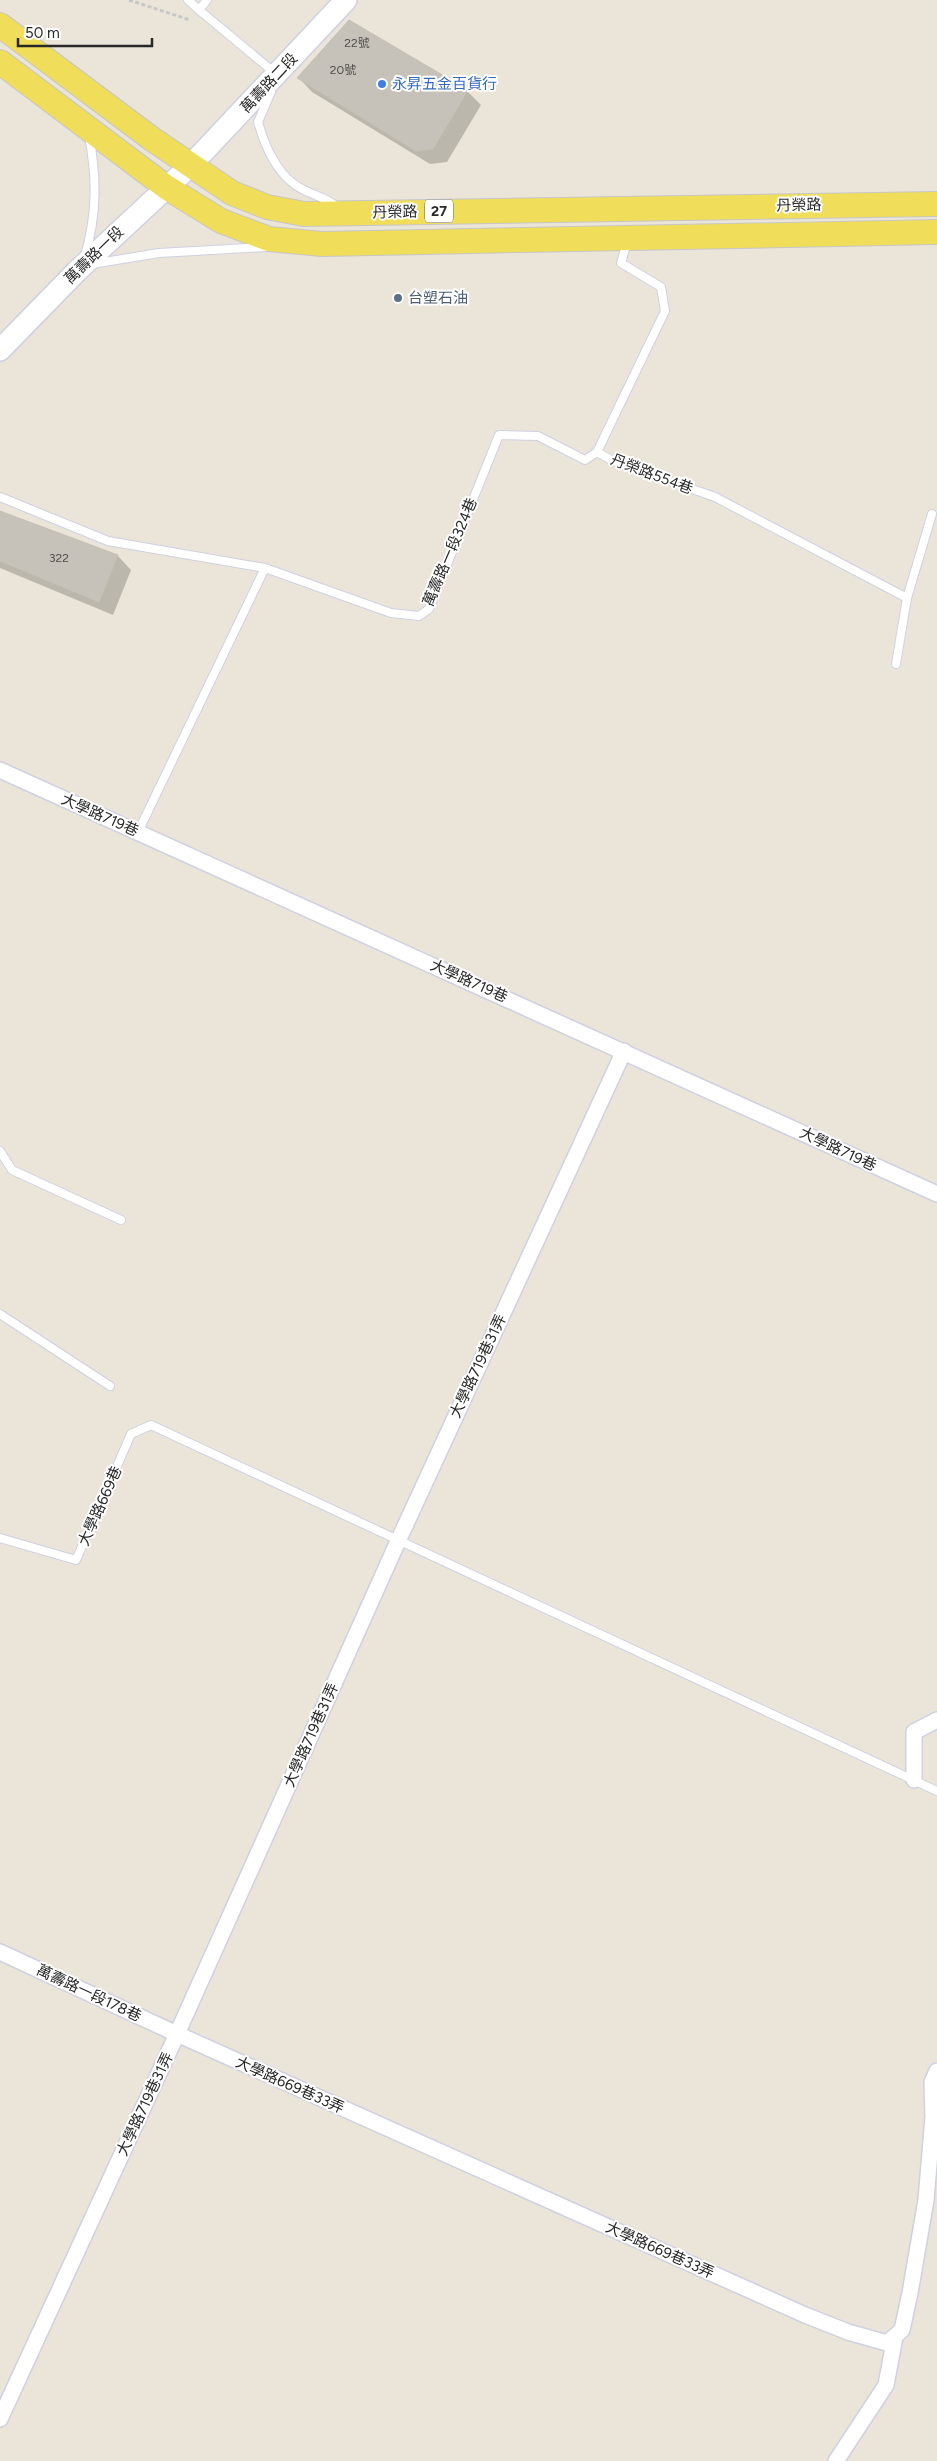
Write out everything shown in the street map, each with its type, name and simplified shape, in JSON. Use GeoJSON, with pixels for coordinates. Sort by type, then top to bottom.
{"type":"FeatureCollection","features":[{"type":"Feature","properties":{"kind":"main road","name":"萬壽路二段"},"geometry":{"type":"LineString","coordinates":[[192,164],[278,75],[346,0]]}},
{"type":"Feature","properties":{"kind":"main road","name":"丹榮路"},"geometry":{"type":"LineString","coordinates":[[0,25],[145,134],[192,164],[232,193],[267,208],[304,214],[937,204]]}},
{"type":"Feature","properties":{"kind":"main road","name":"丹榮路"},"geometry":{"type":"LineString","coordinates":[[0,62],[166,187],[221,221],[269,239],[322,244],[937,232]]}},
{"type":"Feature","properties":{"kind":"main road","name":"萬壽路一段"},"geometry":{"type":"LineString","coordinates":[[0,350],[82,266],[192,164]]}},
{"type":"Feature","properties":{"kind":"main road"},"geometry":{"type":"LineString","coordinates":[[405,242],[406,212]]}},
{"type":"Feature","properties":{"kind":"street","name":"大學路719巷"},"geometry":{"type":"LineString","coordinates":[[0,770],[937,1194]]}},
{"type":"Feature","properties":{"kind":"street","name":"大學路719巷31弄"},"geometry":{"type":"LineString","coordinates":[[0,2419],[177,2034],[399,1539],[624,1051]]}},
{"type":"Feature","properties":{"kind":"street"},"geometry":{"type":"LineString","coordinates":[[914,1780],[914,1732],[937,1720]]}},
{"type":"Feature","properties":{"kind":"street","name":"萬壽路一段178巷"},"geometry":{"type":"LineString","coordinates":[[0,1952],[177,2034]]}},
{"type":"Feature","properties":{"kind":"street","name":"大學路669巷33弄"},"geometry":{"type":"LineString","coordinates":[[177,2034],[805,2315],[876,2341],[887,2343],[895,2336]]}},
{"type":"Feature","properties":{"kind":"street"},"geometry":{"type":"LineString","coordinates":[[836,2461],[886,2384],[895,2336],[902,2330],[926,2200],[933,2117],[932,2082],[937,2071]]}},
{"type":"Feature","properties":{"kind":"lane"},"geometry":{"type":"LineString","coordinates":[[188,0],[278,75],[258,122],[267,150],[293,184],[328,199],[345,213]]}},
{"type":"Feature","properties":{"kind":"lane"},"geometry":{"type":"LineString","coordinates":[[199,10],[207,0]]}},
{"type":"Feature","properties":{"kind":"lane"},"geometry":{"type":"LineString","coordinates":[[87,129],[95,169],[96,205],[91,234],[82,266],[159,253],[322,244]]}},
{"type":"Feature","properties":{"kind":"lane","name":"丹榮路554巷"},"geometry":{"type":"LineString","coordinates":[[628,237],[621,264],[660,288],[665,311],[598,452],[613,461],[715,498],[907,598]]}},
{"type":"Feature","properties":{"kind":"lane","name":"萬壽路一段324巷"},"geometry":{"type":"LineString","coordinates":[[0,497],[108,541],[265,568],[391,613],[419,616],[429,609],[499,435],[538,436],[585,460],[598,452]]}},
{"type":"Feature","properties":{"kind":"lane"},"geometry":{"type":"LineString","coordinates":[[896,664],[907,598],[932,514]]}},
{"type":"Feature","properties":{"kind":"lane"},"geometry":{"type":"LineString","coordinates":[[138,832],[265,568]]}},
{"type":"Feature","properties":{"kind":"lane"},"geometry":{"type":"LineString","coordinates":[[0,1151],[12,1170],[121,1220]]}},
{"type":"Feature","properties":{"kind":"lane"},"geometry":{"type":"LineString","coordinates":[[0,1314],[110,1386]]}},
{"type":"Feature","properties":{"kind":"lane","name":"大學路669巷"},"geometry":{"type":"LineString","coordinates":[[0,1538],[76,1560],[131,1434],[151,1425],[399,1539]]}},
{"type":"Feature","properties":{"kind":"lane"},"geometry":{"type":"LineString","coordinates":[[399,1539],[937,1791]]}},
{"type":"Feature","properties":{"kind":"path"},"geometry":{"type":"LineString","coordinates":[[129,0],[226,32]]}},
{"type":"Feature","properties":{"kind":"building","name":"永昇五金百貨行"},"geometry":{"type":"Polygon","coordinates":[[[349,20],[468,90],[433,149],[416,151],[297,78],[349,20]]]}},
{"type":"Feature","properties":{"kind":"building"},"geometry":{"type":"Polygon","coordinates":[[[0,511],[118,555],[99,602],[0,561],[0,511]]]}},
{"type":"Feature","properties":{"kind":"place","name":"永昇五金百貨行"},"geometry":{"type":"Point","coordinates":[382,84]}},
{"type":"Feature","properties":{"kind":"place","name":"台塑石油"},"geometry":{"type":"Point","coordinates":[398,298]}}]}
